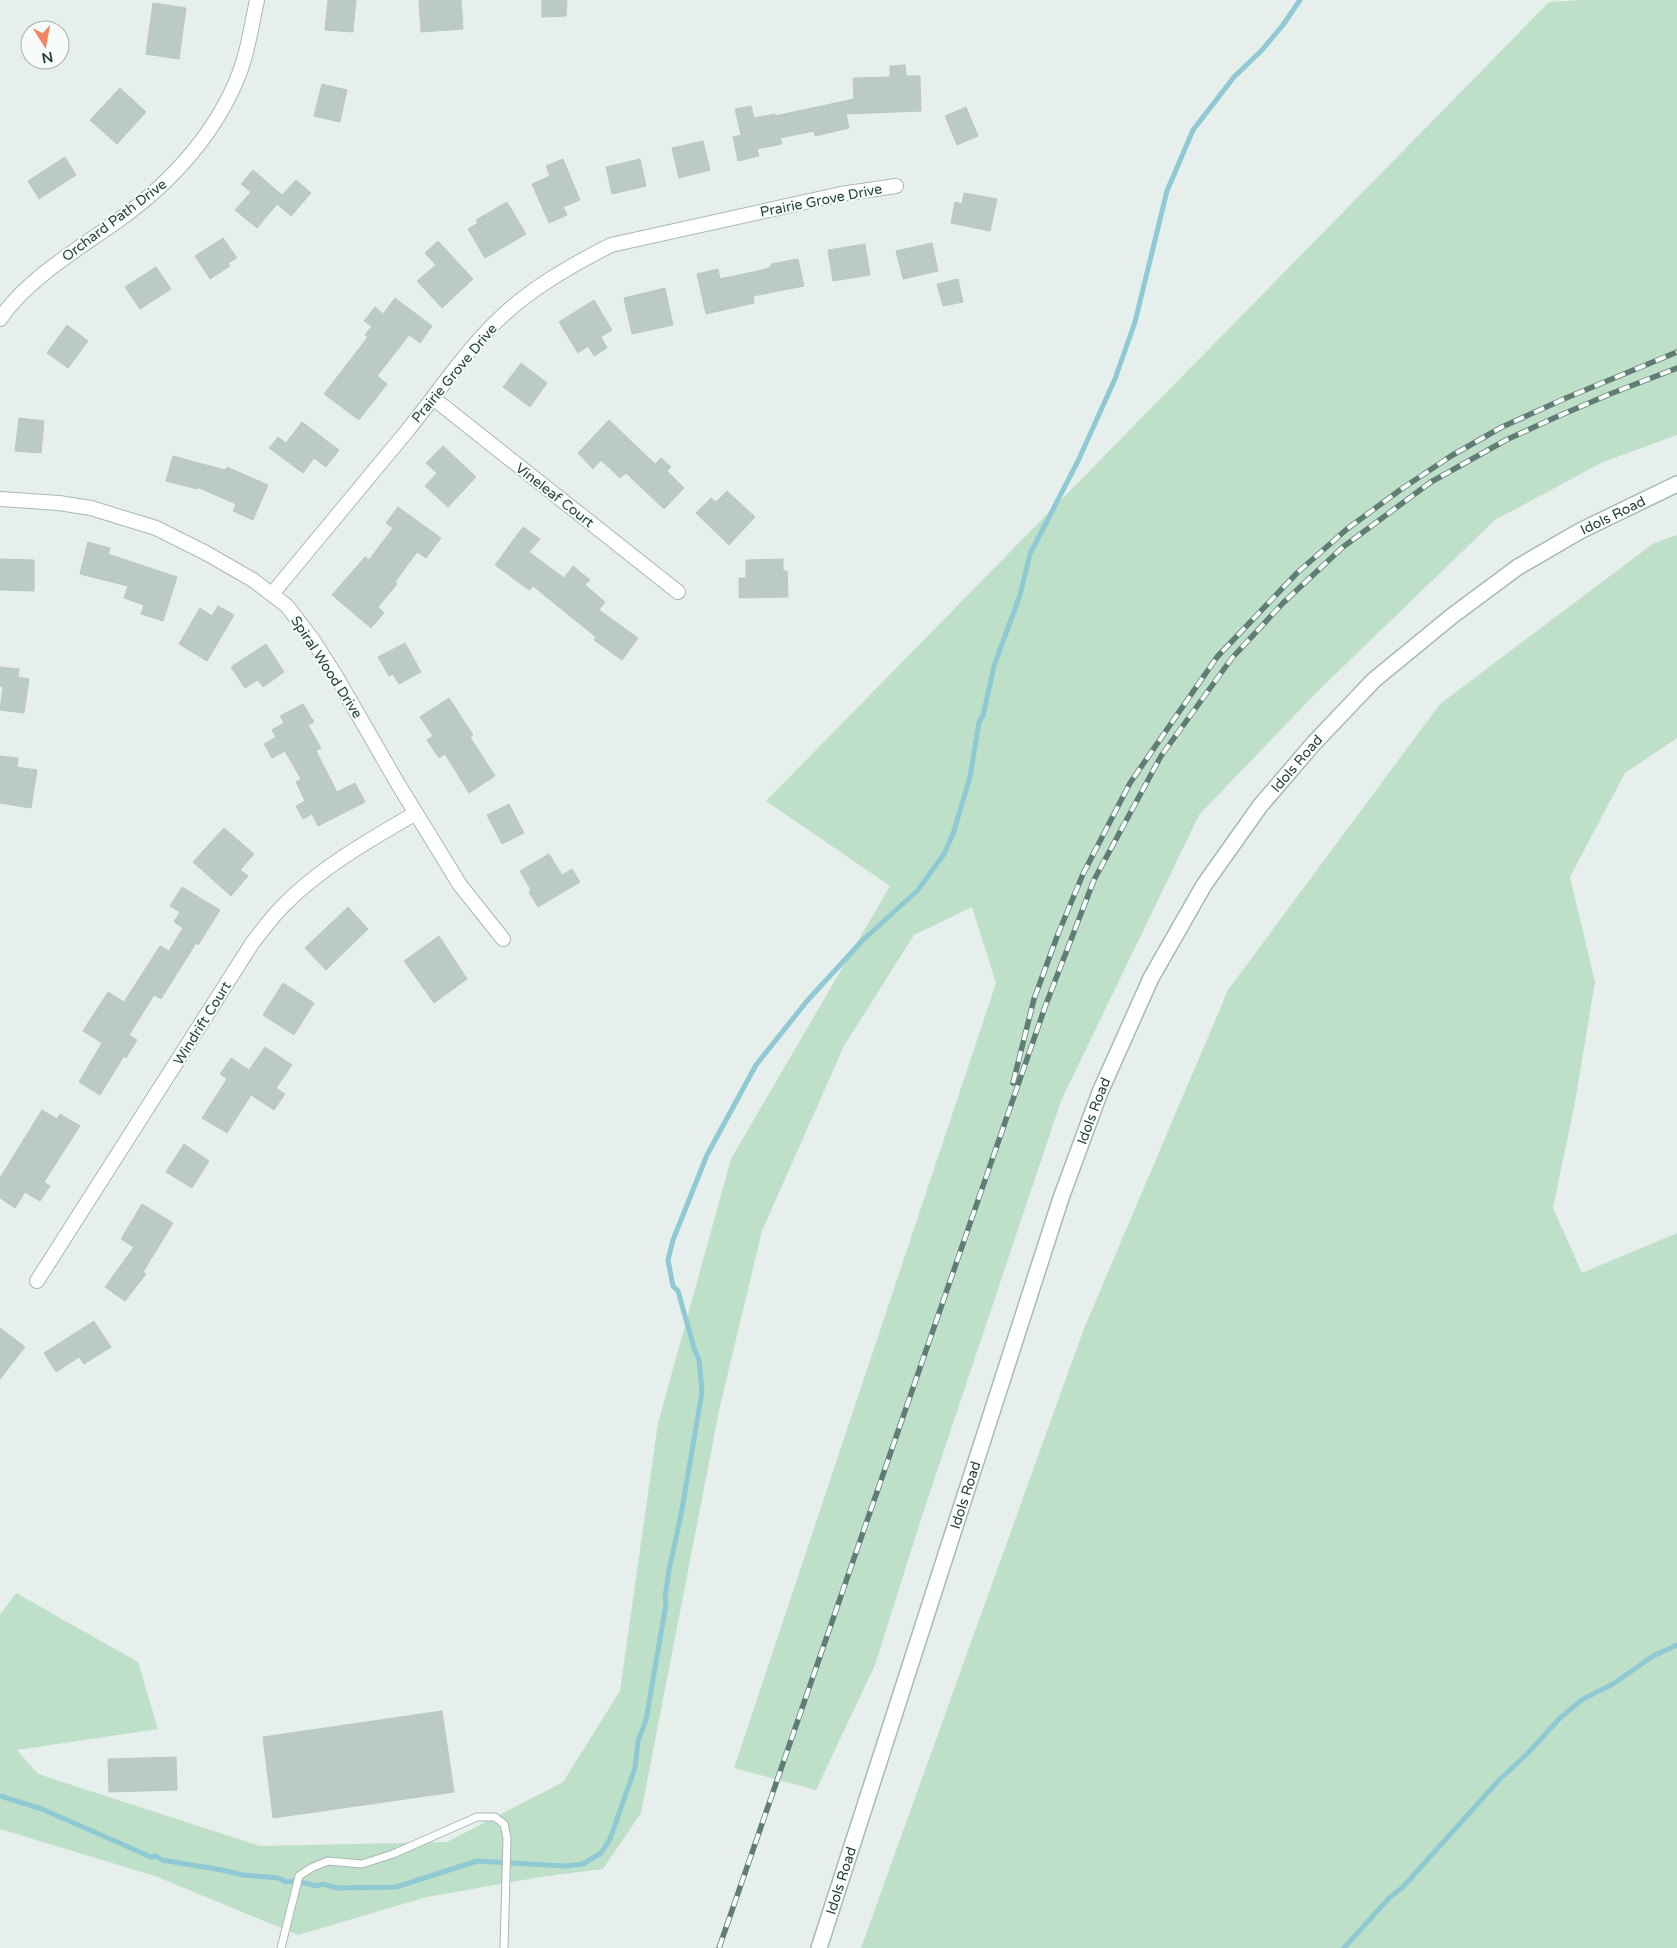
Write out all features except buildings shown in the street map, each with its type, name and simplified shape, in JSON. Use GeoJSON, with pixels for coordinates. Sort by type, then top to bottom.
{"type":"FeatureCollection","features":[{"type":"Feature","properties":{"kind":"main road","name":"Idols Road"},"geometry":{"type":"LineString","coordinates":[[818,1948],[1061,1198],[1100,1092],[1151,978],[1204,885],[1260,806],[1314,743],[1374,680],[1452,616],[1518,567],[1580,531],[1677,484]]}},
{"type":"Feature","properties":{"kind":"street","name":"Orchard Path Drive"},"geometry":{"type":"LineString","coordinates":[[0,319],[30,286],[61,259],[108,228],[147,198],[171,177],[193,153],[216,120],[235,84],[243,61],[257,0]]}},
{"type":"Feature","properties":{"kind":"street","name":"Prairie Grove Drive"},"geometry":{"type":"LineString","coordinates":[[272,594],[433,398],[470,350],[501,317],[539,287],[584,259],[611,245],[841,194],[896,186]]}},
{"type":"Feature","properties":{"kind":"street","name":"Vineleaf Court"},"geometry":{"type":"LineString","coordinates":[[433,398],[678,592]]}},
{"type":"Feature","properties":{"kind":"street","name":"Spiral Wood Drive"},"geometry":{"type":"LineString","coordinates":[[0,499],[59,503],[91,508],[156,528],[214,557],[253,580],[287,606],[313,640],[460,885],[503,939]]}},
{"type":"Feature","properties":{"kind":"street","name":"Windrift Court"},"geometry":{"type":"LineString","coordinates":[[37,1281],[253,942],[282,907],[319,876],[378,835],[416,812]]}},
{"type":"Feature","properties":{"kind":"lane"},"geometry":{"type":"LineString","coordinates":[[281,1948],[299,1876],[305,1872],[328,1861],[362,1864],[393,1854],[477,1817],[495,1817],[504,1824],[507,1838],[504,1948]]}},
{"type":"Feature","properties":{"kind":"green space"},"geometry":{"type":"Polygon","coordinates":[[[1677,0],[1677,435],[1603,462],[1495,520],[1318,691],[1199,815],[1061,1101],[922,1516],[875,1665],[816,1790],[734,1768],[996,983],[972,907],[914,935],[844,1046],[762,1231],[720,1406],[641,1813],[603,1869],[540,1877],[427,1897],[298,1935],[155,1876],[0,1829],[0,1615],[16,1593],[138,1662],[158,1729],[17,1750],[38,1774],[260,1846],[447,1842],[563,1782],[620,1691],[658,1423],[731,1159],[890,886],[766,801],[1549,2],[1677,0]]]}},
{"type":"Feature","properties":{"kind":"green space"},"geometry":{"type":"Polygon","coordinates":[[[1677,535],[1677,738],[1625,773],[1570,877],[1595,982],[1576,1097],[1553,1208],[1582,1273],[1677,1233],[1677,1948],[861,1948],[1083,1331],[1228,990],[1440,704],[1654,543],[1677,535]]]}},
{"type":"Feature","properties":{"kind":"waterway"},"geometry":{"type":"LineString","coordinates":[[0,1796],[42,1809],[151,1857],[156,1856],[162,1860],[243,1875],[279,1878],[285,1882],[296,1881],[317,1886],[323,1884],[337,1888],[396,1887],[477,1861],[564,1866],[583,1864],[601,1853],[610,1839],[635,1768],[638,1741],[646,1720],[666,1604],[665,1597],[669,1570],[681,1515],[702,1392],[699,1360],[678,1291],[673,1286],[668,1260],[673,1240],[707,1155],[756,1065],[807,1001],[862,941],[918,890],[944,854],[953,834],[970,777],[979,722],[983,716],[994,666],[1020,595],[1030,554],[1078,461],[1115,379],[1135,322],[1167,191],[1193,130],[1234,77],[1262,50],[1283,25],[1300,0]]}},
{"type":"Feature","properties":{"kind":"waterway"},"geometry":{"type":"LineString","coordinates":[[1344,1948],[1390,1897],[1402,1888],[1499,1780],[1527,1754],[1560,1718],[1583,1699],[1613,1684],[1653,1656],[1677,1645]]}},
{"type":"Feature","properties":{"kind":"railway"},"geometry":{"type":"LineString","coordinates":[[1013,1083],[1034,999],[1083,874],[1130,783],[1217,657],[1297,573],[1347,529],[1451,456],[1502,427],[1677,352]]}},
{"type":"Feature","properties":{"kind":"railway"},"geometry":{"type":"LineString","coordinates":[[719,1948],[1045,1007],[1094,880],[1161,756],[1232,658],[1283,603],[1343,547],[1431,482],[1506,440],[1610,394],[1677,368]]}}]}
